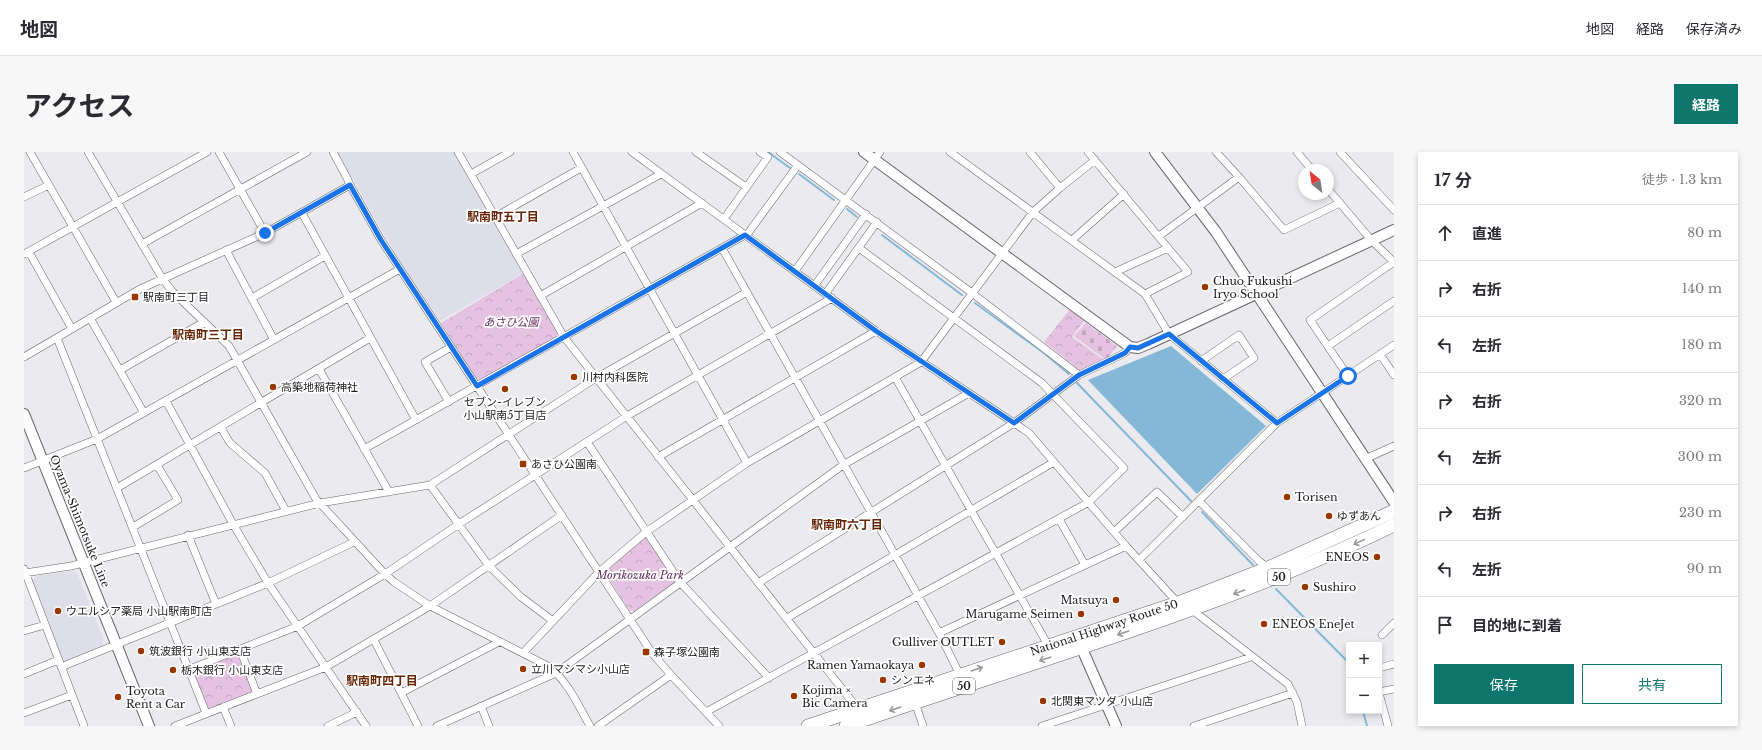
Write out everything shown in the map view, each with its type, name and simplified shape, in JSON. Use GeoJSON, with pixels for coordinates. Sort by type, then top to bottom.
{"type":"FeatureCollection","features":[{"type":"Feature","properties":{"kind":"highway","name":"National Highway Route 50"},"geometry":{"type":"LineString","coordinates":[[846,726],[1079,641],[1268,568],[1394,511]]}},
{"type":"Feature","properties":{"kind":"highway","name":"National Highway Route 50"},"geometry":{"type":"LineString","coordinates":[[808,726],[1048,645],[1079,641],[1191,609],[1299,568],[1394,525]]}},
{"type":"Feature","properties":{"kind":"street"},"geometry":{"type":"LineString","coordinates":[[30,152],[116,302]]}},
{"type":"Feature","properties":{"kind":"street"},"geometry":{"type":"LineString","coordinates":[[88,152],[162,278],[172,291],[229,346],[313,494],[354,542],[394,582],[430,606],[523,653],[556,672],[568,687],[590,726]]}},
{"type":"Feature","properties":{"kind":"street"},"geometry":{"type":"LineString","coordinates":[[72,329],[26,253],[207,152]]}},
{"type":"Feature","properties":{"kind":"street"},"geometry":{"type":"LineString","coordinates":[[219,152],[265,233]]}},
{"type":"Feature","properties":{"kind":"street"},"geometry":{"type":"LineString","coordinates":[[142,244],[307,152]]}},
{"type":"Feature","properties":{"kind":"street"},"geometry":{"type":"LineString","coordinates":[[333,152],[348,178],[350,185],[400,269],[629,619],[652,653],[720,726]]}},
{"type":"Feature","properties":{"kind":"street"},"geometry":{"type":"LineString","coordinates":[[458,152],[564,337],[858,709]]}},
{"type":"Feature","properties":{"kind":"street"},"geometry":{"type":"LineString","coordinates":[[471,174],[510,152]]}},
{"type":"Feature","properties":{"kind":"street"},"geometry":{"type":"LineString","coordinates":[[573,152],[747,463]]}},
{"type":"Feature","properties":{"kind":"street"},"geometry":{"type":"LineString","coordinates":[[632,152],[829,295],[876,331],[1029,433],[1126,546],[1178,602]]}},
{"type":"Feature","properties":{"kind":"street"},"geometry":{"type":"LineString","coordinates":[[696,152],[746,187]]}},
{"type":"Feature","properties":{"kind":"street"},"geometry":{"type":"LineString","coordinates":[[724,219],[768,157],[760,152]]}},
{"type":"Feature","properties":{"kind":"street"},"geometry":{"type":"LineString","coordinates":[[780,152],[877,222],[1079,375]]}},
{"type":"Feature","properties":{"kind":"street"},"geometry":{"type":"LineString","coordinates":[[864,152],[877,156],[1002,253],[1130,347],[1138,348],[1394,230]]}},
{"type":"Feature","properties":{"kind":"street"},"geometry":{"type":"LineString","coordinates":[[950,152],[1145,294],[1169,334],[1277,423]]}},
{"type":"Feature","properties":{"kind":"street"},"geometry":{"type":"LineString","coordinates":[[1030,152],[1060,188]]}},
{"type":"Feature","properties":{"kind":"street"},"geometry":{"type":"LineString","coordinates":[[1088,152],[1188,272],[1145,294]]}},
{"type":"Feature","properties":{"kind":"street"},"geometry":{"type":"LineString","coordinates":[[1155,152],[1198,208],[1257,294],[1394,502]]}},
{"type":"Feature","properties":{"kind":"street"},"geometry":{"type":"LineString","coordinates":[[1216,152],[1284,230],[1340,203]]}},
{"type":"Feature","properties":{"kind":"street"},"geometry":{"type":"LineString","coordinates":[[1297,152],[1307,164]]}},
{"type":"Feature","properties":{"kind":"street"},"geometry":{"type":"LineString","coordinates":[[1340,152],[1394,210]]}},
{"type":"Feature","properties":{"kind":"street"},"geometry":{"type":"LineString","coordinates":[[795,271],[877,156]]}},
{"type":"Feature","properties":{"kind":"street"},"geometry":{"type":"LineString","coordinates":[[523,653],[599,572],[646,532],[747,463],[921,362],[1033,212],[1095,160]]}},
{"type":"Feature","properties":{"kind":"street"},"geometry":{"type":"LineString","coordinates":[[364,450],[722,248],[746,236],[798,166]]}},
{"type":"Feature","properties":{"kind":"street"},"geometry":{"type":"LineString","coordinates":[[495,217],[581,168]]}},
{"type":"Feature","properties":{"kind":"street"},"geometry":{"type":"LineString","coordinates":[[516,254],[661,174]]}},
{"type":"Feature","properties":{"kind":"street"},"geometry":{"type":"LineString","coordinates":[[1159,236],[1239,178]]}},
{"type":"Feature","properties":{"kind":"street"},"geometry":{"type":"LineString","coordinates":[[24,197],[49,185]]}},
{"type":"Feature","properties":{"kind":"street"},"geometry":{"type":"LineString","coordinates":[[24,357],[116,302],[162,278],[265,233],[350,185]]}},
{"type":"Feature","properties":{"kind":"street"},"geometry":{"type":"LineString","coordinates":[[1072,240],[1124,194]]}},
{"type":"Feature","properties":{"kind":"street"},"geometry":{"type":"LineString","coordinates":[[1334,196],[1372,241],[1394,262],[1310,320],[1348,376]]}},
{"type":"Feature","properties":{"kind":"street"},"geometry":{"type":"LineString","coordinates":[[540,296],[702,203]]}},
{"type":"Feature","properties":{"kind":"street"},"geometry":{"type":"LineString","coordinates":[[302,213],[416,420]]}},
{"type":"Feature","properties":{"kind":"street"},"geometry":{"type":"LineString","coordinates":[[815,285],[866,214]]}},
{"type":"Feature","properties":{"kind":"street"},"geometry":{"type":"LineString","coordinates":[[190,669],[298,626],[385,574],[535,474],[627,416],[770,334],[829,295],[877,222]]}},
{"type":"Feature","properties":{"kind":"street"},"geometry":{"type":"LineString","coordinates":[[722,248],[939,633],[960,675]]}},
{"type":"Feature","properties":{"kind":"street"},"geometry":{"type":"LineString","coordinates":[[706,712],[815,654],[1089,502],[1124,468],[1053,394],[1031,374],[859,248]]}},
{"type":"Feature","properties":{"kind":"street"},"geometry":{"type":"LineString","coordinates":[[1115,272],[1168,248]]}},
{"type":"Feature","properties":{"kind":"street"},"geometry":{"type":"LineString","coordinates":[[226,250],[274,340]]}},
{"type":"Feature","properties":{"kind":"street"},"geometry":{"type":"LineString","coordinates":[[252,298],[325,256]]}},
{"type":"Feature","properties":{"kind":"street"},"geometry":{"type":"LineString","coordinates":[[24,468],[97,439],[400,269]]}},
{"type":"Feature","properties":{"kind":"street"},"geometry":{"type":"LineString","coordinates":[[84,726],[25,571],[84,563],[188,535],[320,503],[430,485],[596,378],[746,292]]}},
{"type":"Feature","properties":{"kind":"street"},"geometry":{"type":"LineString","coordinates":[[1328,346],[1394,301]]}},
{"type":"Feature","properties":{"kind":"street"},"geometry":{"type":"LineString","coordinates":[[90,318],[144,413]]}},
{"type":"Feature","properties":{"kind":"street"},"geometry":{"type":"LineString","coordinates":[[120,370],[204,322]]}},
{"type":"Feature","properties":{"kind":"street"},"geometry":{"type":"LineString","coordinates":[[658,457],[876,331]]}},
{"type":"Feature","properties":{"kind":"street"},"geometry":{"type":"LineString","coordinates":[[1201,361],[1239,335],[1254,358],[1223,379]]}},
{"type":"Feature","properties":{"kind":"street"},"geometry":{"type":"LineString","coordinates":[[57,338],[170,623],[190,669],[206,713]]}},
{"type":"Feature","properties":{"kind":"street"},"geometry":{"type":"LineString","coordinates":[[117,488],[262,404],[370,338]]}},
{"type":"Feature","properties":{"kind":"street"},"geometry":{"type":"LineString","coordinates":[[1139,560],[1277,423],[1394,345]]}},
{"type":"Feature","properties":{"kind":"street"},"geometry":{"type":"LineString","coordinates":[[449,402],[425,362],[451,347]]}},
{"type":"Feature","properties":{"kind":"street"},"geometry":{"type":"LineString","coordinates":[[758,583],[1014,423],[1079,375],[1125,353],[1130,347]]}},
{"type":"Feature","properties":{"kind":"street"},"geometry":{"type":"LineString","coordinates":[[1380,354],[1394,375]]}},
{"type":"Feature","properties":{"kind":"street"},"geometry":{"type":"LineString","coordinates":[[319,369],[389,492]]}},
{"type":"Feature","properties":{"kind":"street"},"geometry":{"type":"LineString","coordinates":[[895,377],[946,465],[970,511],[1019,597],[1048,645]]}},
{"type":"Feature","properties":{"kind":"street"},"geometry":{"type":"LineString","coordinates":[[437,726],[556,672],[843,465],[969,393]]}},
{"type":"Feature","properties":{"kind":"street"},"geometry":{"type":"LineString","coordinates":[[166,401],[233,524],[268,583],[366,726]]}},
{"type":"Feature","properties":{"kind":"street","name":"Oyama-Shimotsuke Line"},"geometry":{"type":"LineString","coordinates":[[24,414],[149,726]]}},
{"type":"Feature","properties":{"kind":"street"},"geometry":{"type":"LineString","coordinates":[[221,428],[230,443],[265,473],[286,511]]}},
{"type":"Feature","properties":{"kind":"street"},"geometry":{"type":"LineString","coordinates":[[587,442],[680,582],[768,678]]}},
{"type":"Feature","properties":{"kind":"street"},"geometry":{"type":"LineString","coordinates":[[1365,459],[1394,446]]}},
{"type":"Feature","properties":{"kind":"street"},"geometry":{"type":"LineString","coordinates":[[787,618],[894,554],[1054,462]]}},
{"type":"Feature","properties":{"kind":"street"},"geometry":{"type":"LineString","coordinates":[[133,527],[178,500],[157,465]]}},
{"type":"Feature","properties":{"kind":"street"},"geometry":{"type":"LineString","coordinates":[[430,485],[489,566],[521,597],[553,620]]}},
{"type":"Feature","properties":{"kind":"street"},"geometry":{"type":"LineString","coordinates":[[1114,532],[1157,492],[1183,517]]}},
{"type":"Feature","properties":{"kind":"street"},"geometry":{"type":"LineString","coordinates":[[1200,501],[1259,562],[1268,568]]}},
{"type":"Feature","properties":{"kind":"street"},"geometry":{"type":"LineString","coordinates":[[175,726],[326,667],[430,606],[562,515]]}},
{"type":"Feature","properties":{"kind":"street"},"geometry":{"type":"LineString","coordinates":[[1059,519],[1085,565]]}},
{"type":"Feature","properties":{"kind":"street"},"geometry":{"type":"LineString","coordinates":[[188,535],[216,604]]}},
{"type":"Feature","properties":{"kind":"street"},"geometry":{"type":"LineString","coordinates":[[24,674],[60,664],[116,645],[268,583],[354,542]]}},
{"type":"Feature","properties":{"kind":"street"},"geometry":{"type":"LineString","coordinates":[[939,633],[1126,546]]}},
{"type":"Feature","properties":{"kind":"street"},"geometry":{"type":"LineString","coordinates":[[1191,609],[1288,684],[1297,702],[1302,726]]}},
{"type":"Feature","properties":{"kind":"street"},"geometry":{"type":"LineString","coordinates":[[1382,635],[1394,623]]}},
{"type":"Feature","properties":{"kind":"street"},"geometry":{"type":"LineString","coordinates":[[24,631],[45,625]]}},
{"type":"Feature","properties":{"kind":"street"},"geometry":{"type":"LineString","coordinates":[[374,640],[418,726]]}},
{"type":"Feature","properties":{"kind":"street"},"geometry":{"type":"LineString","coordinates":[[1079,641],[1116,726]]}},
{"type":"Feature","properties":{"kind":"street"},"geometry":{"type":"LineString","coordinates":[[402,693],[499,642]]}},
{"type":"Feature","properties":{"kind":"street"},"geometry":{"type":"LineString","coordinates":[[240,649],[257,694]]}},
{"type":"Feature","properties":{"kind":"street"},"geometry":{"type":"LineString","coordinates":[[1042,726],[1251,656]]}},
{"type":"Feature","properties":{"kind":"street"},"geometry":{"type":"LineString","coordinates":[[1382,667],[1394,664]]}},
{"type":"Feature","properties":{"kind":"street"},"geometry":{"type":"LineString","coordinates":[[598,726],[671,675]]}},
{"type":"Feature","properties":{"kind":"street"},"geometry":{"type":"LineString","coordinates":[[1382,691],[1394,689]]}},
{"type":"Feature","properties":{"kind":"street"},"geometry":{"type":"LineString","coordinates":[[1194,726],[1293,693]]}},
{"type":"Feature","properties":{"kind":"street"},"geometry":{"type":"LineString","coordinates":[[24,713],[72,696]]}},
{"type":"Feature","properties":{"kind":"street"},"geometry":{"type":"LineString","coordinates":[[915,702],[923,726]]}},
{"type":"Feature","properties":{"kind":"street"},"geometry":{"type":"LineString","coordinates":[[1382,703],[1388,726]]}},
{"type":"Feature","properties":{"kind":"street"},"geometry":{"type":"LineString","coordinates":[[481,706],[489,726]]}},
{"type":"Feature","properties":{"kind":"street"},"geometry":{"type":"LineString","coordinates":[[223,707],[231,726]]}},
{"type":"Feature","properties":{"kind":"street"},"geometry":{"type":"LineString","coordinates":[[328,726],[357,712]]}},
{"type":"Feature","properties":{"kind":"shaded area"},"geometry":{"type":"Polygon","coordinates":[[[337,152],[454,152],[523,273],[440,321],[403,267],[337,152]]]}},
{"type":"Feature","properties":{"kind":"shaded area"},"geometry":{"type":"Polygon","coordinates":[[[74,571],[78,575],[104,640],[102,646],[65,661],[61,657],[31,581],[36,576],[74,571]]]}},
{"type":"Feature","properties":{"kind":"green space","name":"あさひ公園"},"geometry":{"type":"Polygon","coordinates":[[[524,273],[558,332],[557,337],[481,380],[476,378],[441,323],[524,273]]]}},
{"type":"Feature","properties":{"kind":"green space"},"geometry":{"type":"Polygon","coordinates":[[[1070,309],[1085,320],[1072,337],[1104,360],[1081,371],[1044,342],[1070,309]]]}},
{"type":"Feature","properties":{"kind":"green space"},"geometry":{"type":"Polygon","coordinates":[[[1086,323],[1117,346],[1106,360],[1074,336],[1086,323]]]}},
{"type":"Feature","properties":{"kind":"green space","name":"Morikozuka Park"},"geometry":{"type":"Polygon","coordinates":[[[644,538],[647,538],[675,579],[675,582],[634,611],[629,610],[606,574],[606,569],[644,538]]]}},
{"type":"Feature","properties":{"kind":"green space"},"geometry":{"type":"Polygon","coordinates":[[[239,650],[256,693],[207,712],[191,670],[239,650]]]}},
{"type":"Feature","properties":{"kind":"water"},"geometry":{"type":"Polygon","coordinates":[[[1171,346],[1266,426],[1197,494],[1088,380],[1171,346]]]}},
{"type":"Feature","properties":{"kind":"waterway"},"geometry":{"type":"LineString","coordinates":[[768,152],[790,168]]}},
{"type":"Feature","properties":{"kind":"waterway"},"geometry":{"type":"LineString","coordinates":[[799,174],[834,200]]}},
{"type":"Feature","properties":{"kind":"waterway"},"geometry":{"type":"LineString","coordinates":[[847,209],[857,217]]}},
{"type":"Feature","properties":{"kind":"waterway"},"geometry":{"type":"LineString","coordinates":[[882,235],[962,295]]}},
{"type":"Feature","properties":{"kind":"waterway"},"geometry":{"type":"LineString","coordinates":[[975,303],[1044,353],[1069,374]]}},
{"type":"Feature","properties":{"kind":"waterway"},"geometry":{"type":"LineString","coordinates":[[1077,383],[1191,501]]}},
{"type":"Feature","properties":{"kind":"waterway"},"geometry":{"type":"LineString","coordinates":[[1202,512],[1253,565]]}},
{"type":"Feature","properties":{"kind":"waterway"},"geometry":{"type":"LineString","coordinates":[[1276,589],[1346,660]]}},
{"type":"Feature","properties":{"kind":"waterway"},"geometry":{"type":"LineString","coordinates":[[1364,714],[1367,726]]}},
{"type":"Feature","properties":{"kind":"place","name":"Chuo Fukushi Iryo School"},"geometry":{"type":"Point","coordinates":[1205,287]}},
{"type":"Feature","properties":{"kind":"place","name":"駅南町三丁目"},"geometry":{"type":"Point","coordinates":[135,297]}},
{"type":"Feature","properties":{"kind":"place","name":"川村内科医院"},"geometry":{"type":"Point","coordinates":[574,377]}},
{"type":"Feature","properties":{"kind":"place","name":"高築地稲荷神社"},"geometry":{"type":"Point","coordinates":[273,387]}},
{"type":"Feature","properties":{"kind":"place","name":"セブン-イレブン 小山駅南5丁目店"},"geometry":{"type":"Point","coordinates":[505,389]}},
{"type":"Feature","properties":{"kind":"place","name":"あさひ公園南"},"geometry":{"type":"Point","coordinates":[523,464]}},
{"type":"Feature","properties":{"kind":"place","name":"Torisen"},"geometry":{"type":"Point","coordinates":[1287,497]}},
{"type":"Feature","properties":{"kind":"place","name":"ゆずあん"},"geometry":{"type":"Point","coordinates":[1329,516]}},
{"type":"Feature","properties":{"kind":"place","name":"ENEOS"},"geometry":{"type":"Point","coordinates":[1377,557]}},
{"type":"Feature","properties":{"kind":"place","name":"Sushiro"},"geometry":{"type":"Point","coordinates":[1305,587]}},
{"type":"Feature","properties":{"kind":"place","name":"Matsuya"},"geometry":{"type":"Point","coordinates":[1116,600]}},
{"type":"Feature","properties":{"kind":"place","name":"ウエルシア薬局 小山駅南町店"},"geometry":{"type":"Point","coordinates":[58,611]}},
{"type":"Feature","properties":{"kind":"place","name":"Marugame Seimen"},"geometry":{"type":"Point","coordinates":[1081,614]}},
{"type":"Feature","properties":{"kind":"place","name":"ENEOS EneJet"},"geometry":{"type":"Point","coordinates":[1264,624]}},
{"type":"Feature","properties":{"kind":"place","name":"Gulliver OUTLET"},"geometry":{"type":"Point","coordinates":[1002,642]}},
{"type":"Feature","properties":{"kind":"place","name":"筑波銀行 小山東支店"},"geometry":{"type":"Point","coordinates":[141,651]}},
{"type":"Feature","properties":{"kind":"place","name":"森子塚公園南"},"geometry":{"type":"Point","coordinates":[646,652]}},
{"type":"Feature","properties":{"kind":"place","name":"Ramen Yamaokaya"},"geometry":{"type":"Point","coordinates":[922,665]}},
{"type":"Feature","properties":{"kind":"place","name":"立川マシマシ小山店"},"geometry":{"type":"Point","coordinates":[523,669]}},
{"type":"Feature","properties":{"kind":"place","name":"栃木銀行 小山東支店"},"geometry":{"type":"Point","coordinates":[173,670]}},
{"type":"Feature","properties":{"kind":"place","name":"シンエネ"},"geometry":{"type":"Point","coordinates":[883,680]}},
{"type":"Feature","properties":{"kind":"place","name":"Kojima × Bic Camera"},"geometry":{"type":"Point","coordinates":[794,696]}},
{"type":"Feature","properties":{"kind":"place","name":"Toyota Rent a Car"},"geometry":{"type":"Point","coordinates":[118,697]}},
{"type":"Feature","properties":{"kind":"place","name":"北関東マツダ 小山店"},"geometry":{"type":"Point","coordinates":[1043,701]}},
{"type":"Feature","properties":{"kind":"district","name":"駅南町五丁目"},"geometry":{"type":"Point","coordinates":[503,217]}},
{"type":"Feature","properties":{"kind":"district","name":"駅南町三丁目"},"geometry":{"type":"Point","coordinates":[208,335]}},
{"type":"Feature","properties":{"kind":"district","name":"駅南町六丁目"},"geometry":{"type":"Point","coordinates":[847,525]}},
{"type":"Feature","properties":{"kind":"district","name":"駅南町四丁目"},"geometry":{"type":"Point","coordinates":[382,681]}},
{"type":"Feature","properties":{"kind":"route"},"geometry":{"type":"LineString","coordinates":[[265,233],[350,185],[381,240],[477,386],[745,235],[876,331],[1014,423],[1079,375],[1125,353],[1130,347],[1138,348],[1169,334],[1277,423],[1348,376]]}}]}
